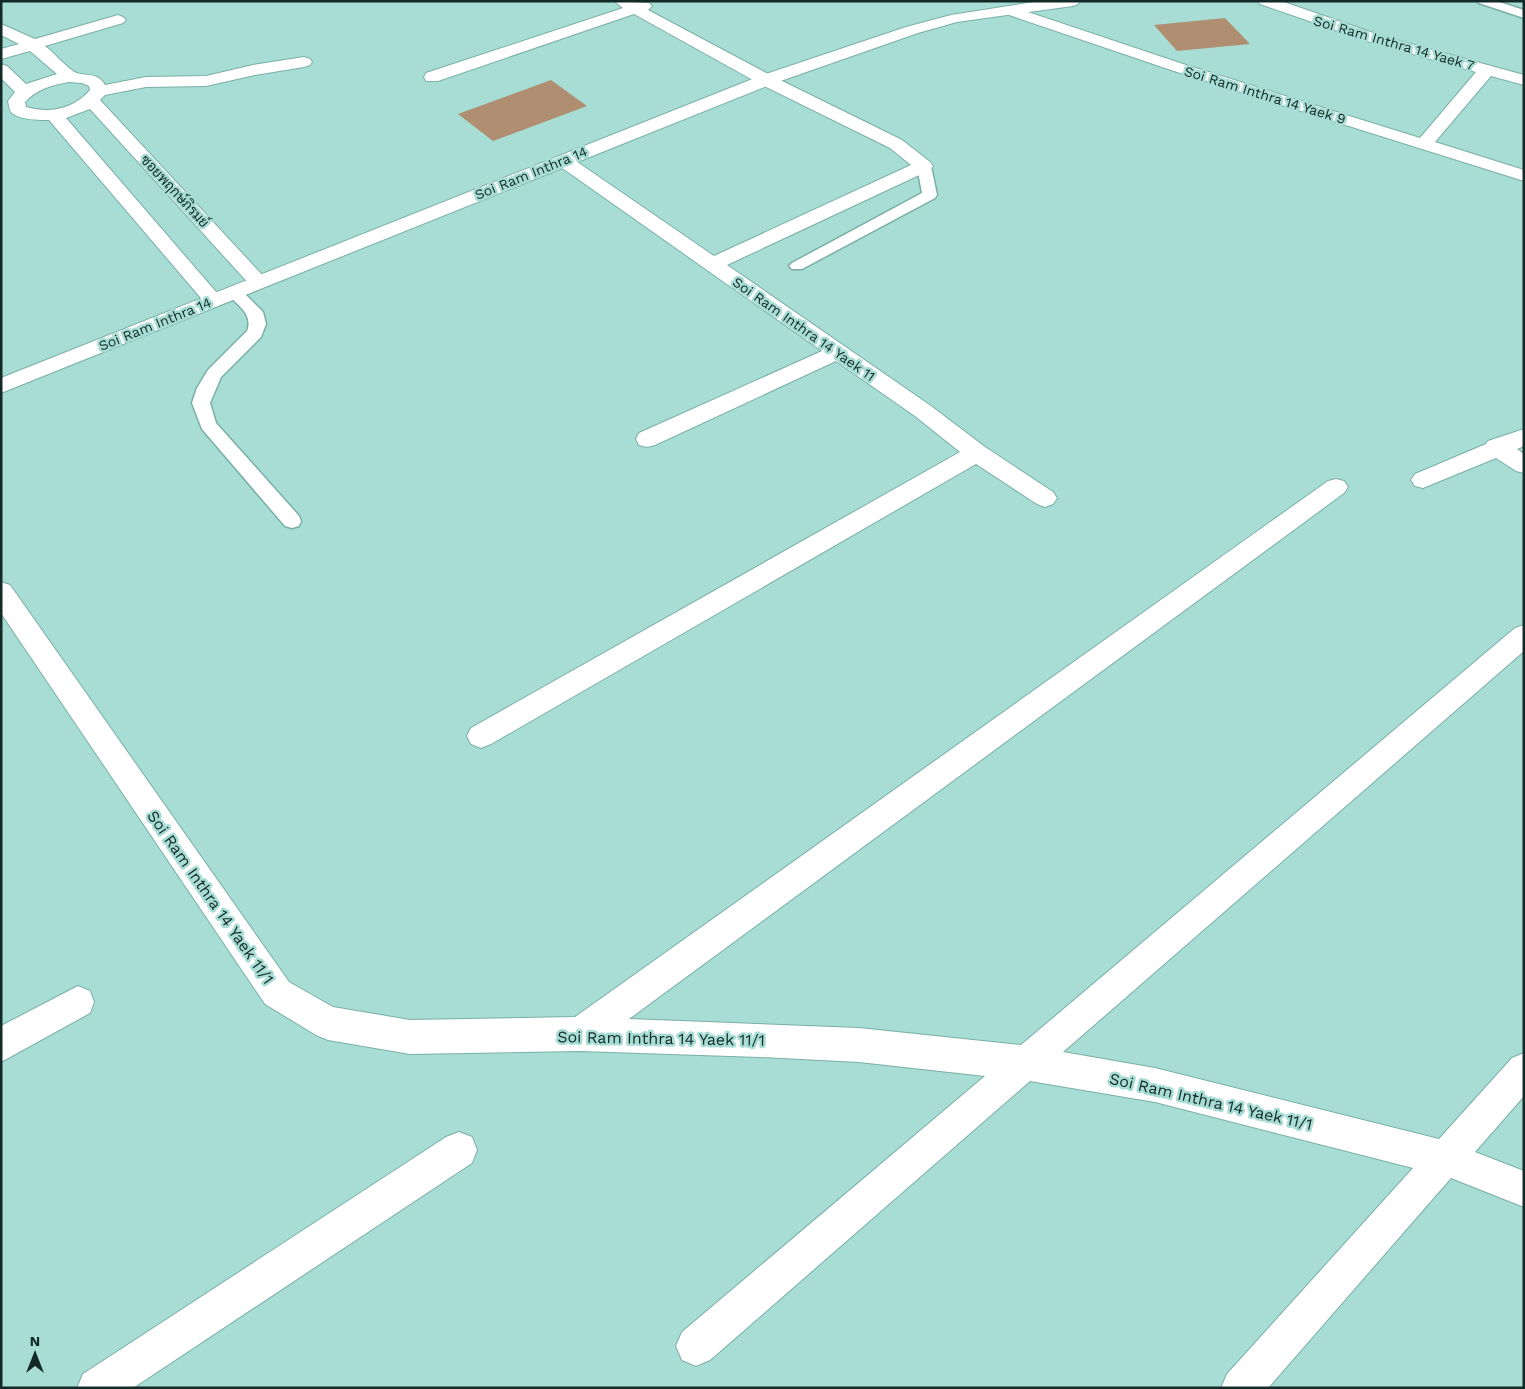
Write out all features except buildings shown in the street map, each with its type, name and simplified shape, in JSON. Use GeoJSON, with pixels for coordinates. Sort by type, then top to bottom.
{"type":"FeatureCollection","features":[{"type":"Feature","properties":{"kind":"street"},"geometry":{"type":"LineString","coordinates":[[432,77],[628,5],[658,1]]}},
{"type":"Feature","properties":{"kind":"street","name":"Soi Ram Inthra 14"},"geometry":{"type":"LineString","coordinates":[[1,386],[766,80],[912,30],[956,18],[1072,1]]}},
{"type":"Feature","properties":{"kind":"street","name":"Soi Ram Inthra 14 Yaek 7"},"geometry":{"type":"LineString","coordinates":[[1265,1],[1376,39],[1524,80]]}},
{"type":"Feature","properties":{"kind":"street"},"geometry":{"type":"LineString","coordinates":[[628,5],[766,80],[896,144],[924,166],[712,265]]}},
{"type":"Feature","properties":{"kind":"street","name":"Soi Ram Inthra 14 Yaek 9"},"geometry":{"type":"LineString","coordinates":[[1008,10],[1180,68],[1424,144],[1518,169]]}},
{"type":"Feature","properties":{"kind":"street"},"geometry":{"type":"LineString","coordinates":[[1,54],[118,20]]}},
{"type":"Feature","properties":{"kind":"street"},"geometry":{"type":"LineString","coordinates":[[1,29],[43,51],[69,77]]}},
{"type":"Feature","properties":{"kind":"street"},"geometry":{"type":"LineString","coordinates":[[1,69],[24,91],[16,101],[13,114],[54,115],[76,110],[95,96],[146,82],[185,82],[225,78],[253,70],[304,62]]}},
{"type":"Feature","properties":{"kind":"street"},"geometry":{"type":"LineString","coordinates":[[1424,144],[1476,81],[1488,70]]}},
{"type":"Feature","properties":{"kind":"street","name":"ซอยพฤกษ์ภิรมย์"},"geometry":{"type":"LineString","coordinates":[[24,91],[36,84],[69,77],[85,78],[96,84],[95,96],[258,282]]}},
{"type":"Feature","properties":{"kind":"street"},"geometry":{"type":"LineString","coordinates":[[54,115],[213,300]]}},
{"type":"Feature","properties":{"kind":"street","name":"Soi Ram Inthra 14 Yaek 11"},"geometry":{"type":"LineString","coordinates":[[564,160],[923,411],[977,453],[1045,498]]}},
{"type":"Feature","properties":{"kind":"street"},"geometry":{"type":"LineString","coordinates":[[647,439],[837,352]]}},
{"type":"Feature","properties":{"kind":"street"},"geometry":{"type":"LineString","coordinates":[[1423,480],[1496,447],[1524,437]]}},
{"type":"Feature","properties":{"kind":"street"},"geometry":{"type":"LineString","coordinates":[[1496,447],[1524,466]]}},
{"type":"Feature","properties":{"kind":"street"},"geometry":{"type":"LineString","coordinates":[[481,736],[977,453]]}},
{"type":"Feature","properties":{"kind":"street"},"geometry":{"type":"LineString","coordinates":[[580,1034],[1336,487]]}},
{"type":"Feature","properties":{"kind":"street","name":"Soi Ram Inthra 14 Yaek 11/1"},"geometry":{"type":"LineString","coordinates":[[1,592],[277,993],[328,1023],[410,1037],[580,1034],[760,1040],[859,1045],[1027,1063],[1155,1085],[1445,1158],[1524,1189]]}},
{"type":"Feature","properties":{"kind":"street"},"geometry":{"type":"LineString","coordinates":[[696,1346],[1524,635]]}},
{"type":"Feature","properties":{"kind":"street"},"geometry":{"type":"LineString","coordinates":[[2,1041],[78,1002]]}},
{"type":"Feature","properties":{"kind":"street"},"geometry":{"type":"LineString","coordinates":[[1241,1388],[1524,1070]]}},
{"type":"Feature","properties":{"kind":"street"},"geometry":{"type":"LineString","coordinates":[[97,1388],[459,1150]]}},
{"type":"Feature","properties":{"kind":"lane"},"geometry":{"type":"LineString","coordinates":[[1483,1],[1524,14]]}},
{"type":"Feature","properties":{"kind":"lane"},"geometry":{"type":"LineString","coordinates":[[797,266],[930,195],[924,166]]}},
{"type":"Feature","properties":{"kind":"lane"},"geometry":{"type":"LineString","coordinates":[[234,292],[257,316],[258,324],[255,333],[214,374],[206,388],[202,403],[208,426],[292,521]]}}]}
